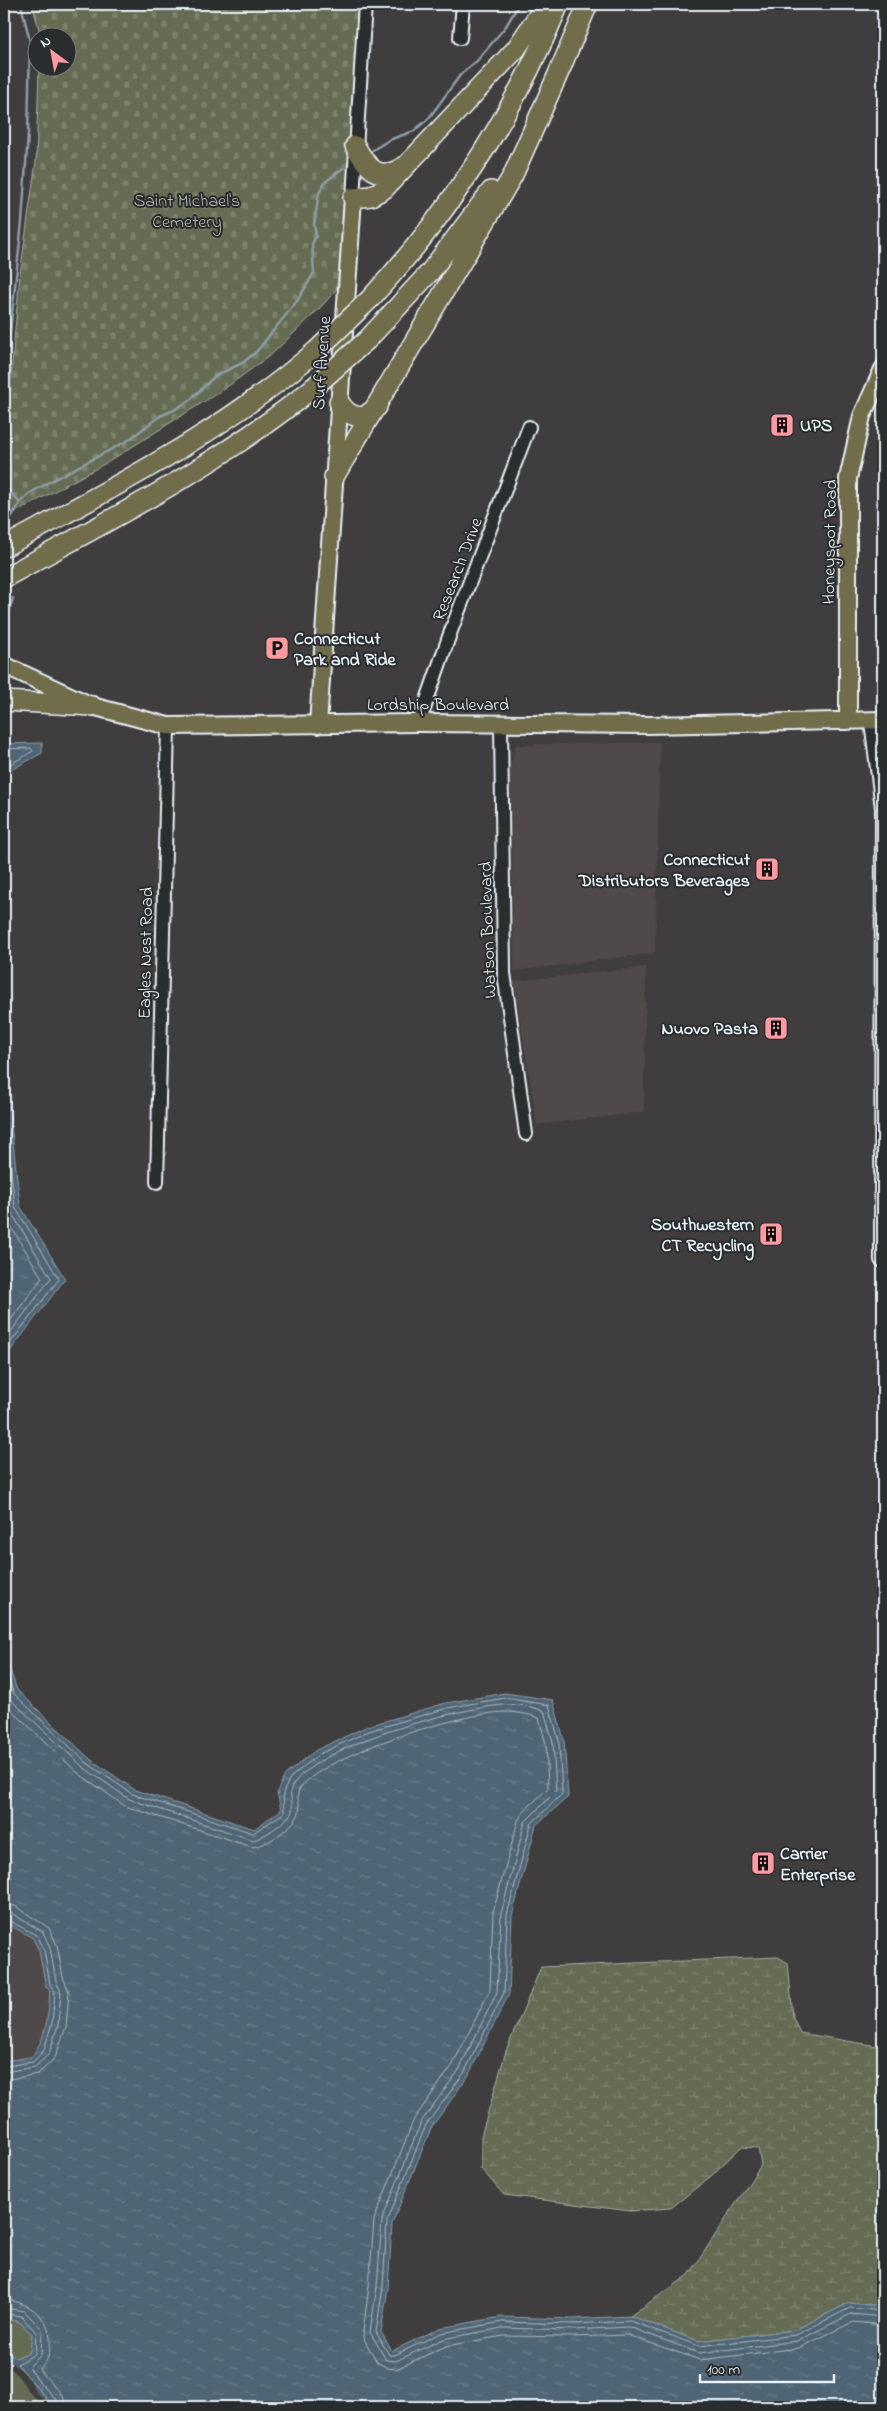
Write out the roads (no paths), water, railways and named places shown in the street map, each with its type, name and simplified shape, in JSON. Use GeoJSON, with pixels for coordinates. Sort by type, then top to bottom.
{"type":"FeatureCollection","features":[{"type":"Feature","properties":{"kind":"highway"},"geometry":{"type":"LineString","coordinates":[[353,198],[365,197],[379,192],[516,49],[546,4]]}},
{"type":"Feature","properties":{"kind":"highway"},"geometry":{"type":"LineString","coordinates":[[4,547],[146,470],[203,436],[257,398],[317,350],[370,299],[413,251],[472,172],[522,86],[559,4]]}},
{"type":"Feature","properties":{"kind":"highway"},"geometry":{"type":"LineString","coordinates":[[334,477],[513,175],[588,4]]}},
{"type":"Feature","properties":{"kind":"highway"},"geometry":{"type":"LineString","coordinates":[[4,578],[190,475],[250,437],[314,387],[367,340],[430,272],[473,216],[519,146],[563,63]]}},
{"type":"Feature","properties":{"kind":"highway"},"geometry":{"type":"LineString","coordinates":[[355,146],[365,162],[375,172],[385,174],[404,166]]}},
{"type":"Feature","properties":{"kind":"highway"},"geometry":{"type":"LineString","coordinates":[[339,402],[348,413],[356,417],[364,417],[377,407]]}},
{"type":"Feature","properties":{"kind":"highway"},"geometry":{"type":"LineString","coordinates":[[4,701],[92,706]]}},
{"type":"Feature","properties":{"kind":"main road","name":"Surf Avenue"},"geometry":{"type":"LineString","coordinates":[[318,725],[353,198]]}},
{"type":"Feature","properties":{"kind":"main road","name":"Honeyspot Road"},"geometry":{"type":"LineString","coordinates":[[848,721],[848,479],[862,416],[883,369]]}},
{"type":"Feature","properties":{"kind":"main road","name":"Lordship Boulevard"},"geometry":{"type":"LineString","coordinates":[[4,666],[92,706],[168,726],[419,723],[648,725],[877,721]]}},
{"type":"Feature","properties":{"kind":"street","name":"Surf Avenue"},"geometry":{"type":"LineString","coordinates":[[353,198],[365,4]]}},
{"type":"Feature","properties":{"kind":"street"},"geometry":{"type":"LineString","coordinates":[[460,38],[463,4]]}},
{"type":"Feature","properties":{"kind":"street","name":"Research Drive"},"geometry":{"type":"LineString","coordinates":[[419,723],[451,631],[529,427]]}},
{"type":"Feature","properties":{"kind":"street"},"geometry":{"type":"LineString","coordinates":[[877,721],[882,808],[881,1260]]}},
{"type":"Feature","properties":{"kind":"street","name":"Watson Boulevard"},"geometry":{"type":"LineString","coordinates":[[501,724],[504,973],[526,1134]]}},
{"type":"Feature","properties":{"kind":"street","name":"Eagles Nest Road"},"geometry":{"type":"LineString","coordinates":[[157,1182],[168,726]]}},
{"type":"Feature","properties":{"kind":"water"},"geometry":{"type":"Polygon","coordinates":[[[42,743],[42,753],[4,774],[4,744],[42,743]]]}},
{"type":"Feature","properties":{"kind":"water"},"geometry":{"type":"Polygon","coordinates":[[[4,1060],[20,1206],[65,1279],[4,1359],[4,1060]]]}},
{"type":"Feature","properties":{"kind":"water"},"geometry":{"type":"Polygon","coordinates":[[[4,1653],[17,1690],[90,1759],[135,1790],[254,1829],[281,1810],[277,1792],[285,1775],[316,1750],[368,1726],[446,1703],[505,1693],[553,1700],[564,1740],[568,1797],[536,1825],[512,1916],[509,1994],[468,2076],[431,2128],[392,2224],[388,2288],[381,2332],[392,2351],[440,2328],[501,2317],[573,2319],[630,2316],[698,2341],[795,2330],[849,2303],[883,2306],[883,2407],[49,2407],[4,2361],[4,2349],[16,2358],[30,2352],[32,2334],[18,2321],[4,2319],[4,2061],[31,2057],[36,2050],[46,2026],[50,1991],[46,1987],[39,1951],[33,1938],[4,1922],[4,1653]]]}},
{"type":"Feature","properties":{"kind":"waterway"},"geometry":{"type":"LineString","coordinates":[[4,387],[22,222],[28,134],[30,42],[21,4]]}},
{"type":"Feature","properties":{"kind":"waterway"},"geometry":{"type":"LineString","coordinates":[[368,153],[389,140],[414,131],[429,118],[461,74],[477,61],[506,26],[519,4]]}},
{"type":"Feature","properties":{"kind":"waterway"},"geometry":{"type":"LineString","coordinates":[[20,503],[29,494],[49,482],[127,441],[160,416],[190,400],[215,376],[244,362],[257,351],[297,301],[314,273],[312,244],[316,236],[314,224],[319,193],[324,183],[343,168]]}},
{"type":"Feature","properties":{"kind":"waterway"},"geometry":{"type":"LineString","coordinates":[[4,485],[20,503],[6,525]]}},
{"type":"Feature","properties":{"kind":"waterway"},"geometry":{"type":"LineString","coordinates":[[4,628],[13,598]]}},
{"type":"Feature","properties":{"kind":"place","name":"UPS"},"geometry":{"type":"Point","coordinates":[782,425]}},
{"type":"Feature","properties":{"kind":"place","name":"Connecticut Park and Ride"},"geometry":{"type":"Point","coordinates":[277,648]}},
{"type":"Feature","properties":{"kind":"place","name":"Connecticut Distributors Beverages"},"geometry":{"type":"Point","coordinates":[767,869]}},
{"type":"Feature","properties":{"kind":"place","name":"Nuovo Pasta"},"geometry":{"type":"Point","coordinates":[776,1028]}},
{"type":"Feature","properties":{"kind":"place","name":"Southwestern CT Recycling"},"geometry":{"type":"Point","coordinates":[771,1234]}},
{"type":"Feature","properties":{"kind":"place","name":"Carrier Enterprise"},"geometry":{"type":"Point","coordinates":[763,1863]}},
{"type":"Feature","properties":{"kind":"park label","name":"Saint Michael's Cemetery"},"geometry":{"type":"Point","coordinates":[187,210]}}]}
